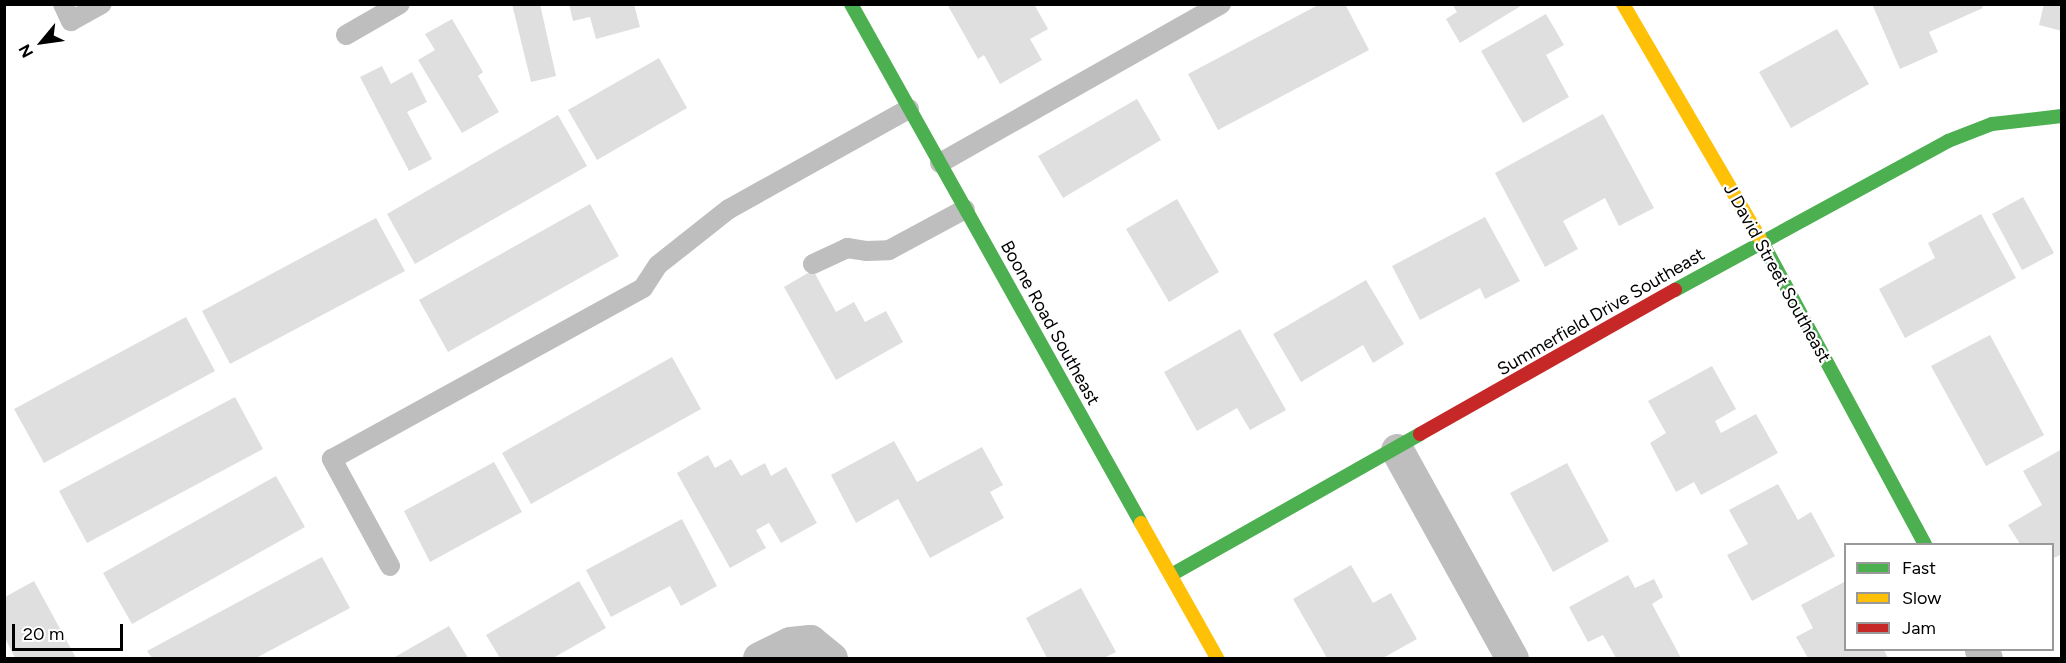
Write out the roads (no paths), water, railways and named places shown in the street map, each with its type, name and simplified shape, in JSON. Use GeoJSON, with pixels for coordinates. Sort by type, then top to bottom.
{"type":"FeatureCollection","features":[{"type":"Feature","properties":{"kind":"street","name":"J David Street Southeast"},"geometry":{"type":"LineString","coordinates":[[1623,4],[1762,241],[1923,543]]}},
{"type":"Feature","properties":{"kind":"street","name":"Boone Road Southeast"},"geometry":{"type":"LineString","coordinates":[[860,8],[909,109],[1217,658]]}},
{"type":"Feature","properties":{"kind":"street","name":"Summerfield Drive Southeast"},"geometry":{"type":"LineString","coordinates":[[1171,575],[1397,450],[1762,241],[1948,141],[1992,124],[2061,116]]}},
{"type":"Feature","properties":{"kind":"street"},"geometry":{"type":"LineString","coordinates":[[1397,450],[1512,658]]}},
{"type":"Feature","properties":{"kind":"street"},"geometry":{"type":"LineString","coordinates":[[759,658],[790,643],[821,650]]}},
{"type":"Feature","properties":{"kind":"lane"},"geometry":{"type":"LineString","coordinates":[[63,4],[71,21],[102,4]]}},
{"type":"Feature","properties":{"kind":"lane"},"geometry":{"type":"LineString","coordinates":[[346,35],[400,4]]}},
{"type":"Feature","properties":{"kind":"lane"},"geometry":{"type":"LineString","coordinates":[[940,163],[1221,4]]}},
{"type":"Feature","properties":{"kind":"lane"},"geometry":{"type":"LineString","coordinates":[[390,566],[332,459],[643,288],[658,265],[729,209],[909,109]]}},
{"type":"Feature","properties":{"kind":"lane"},"geometry":{"type":"LineString","coordinates":[[813,264],[847,248],[866,251],[889,250],[965,209]]}}]}
